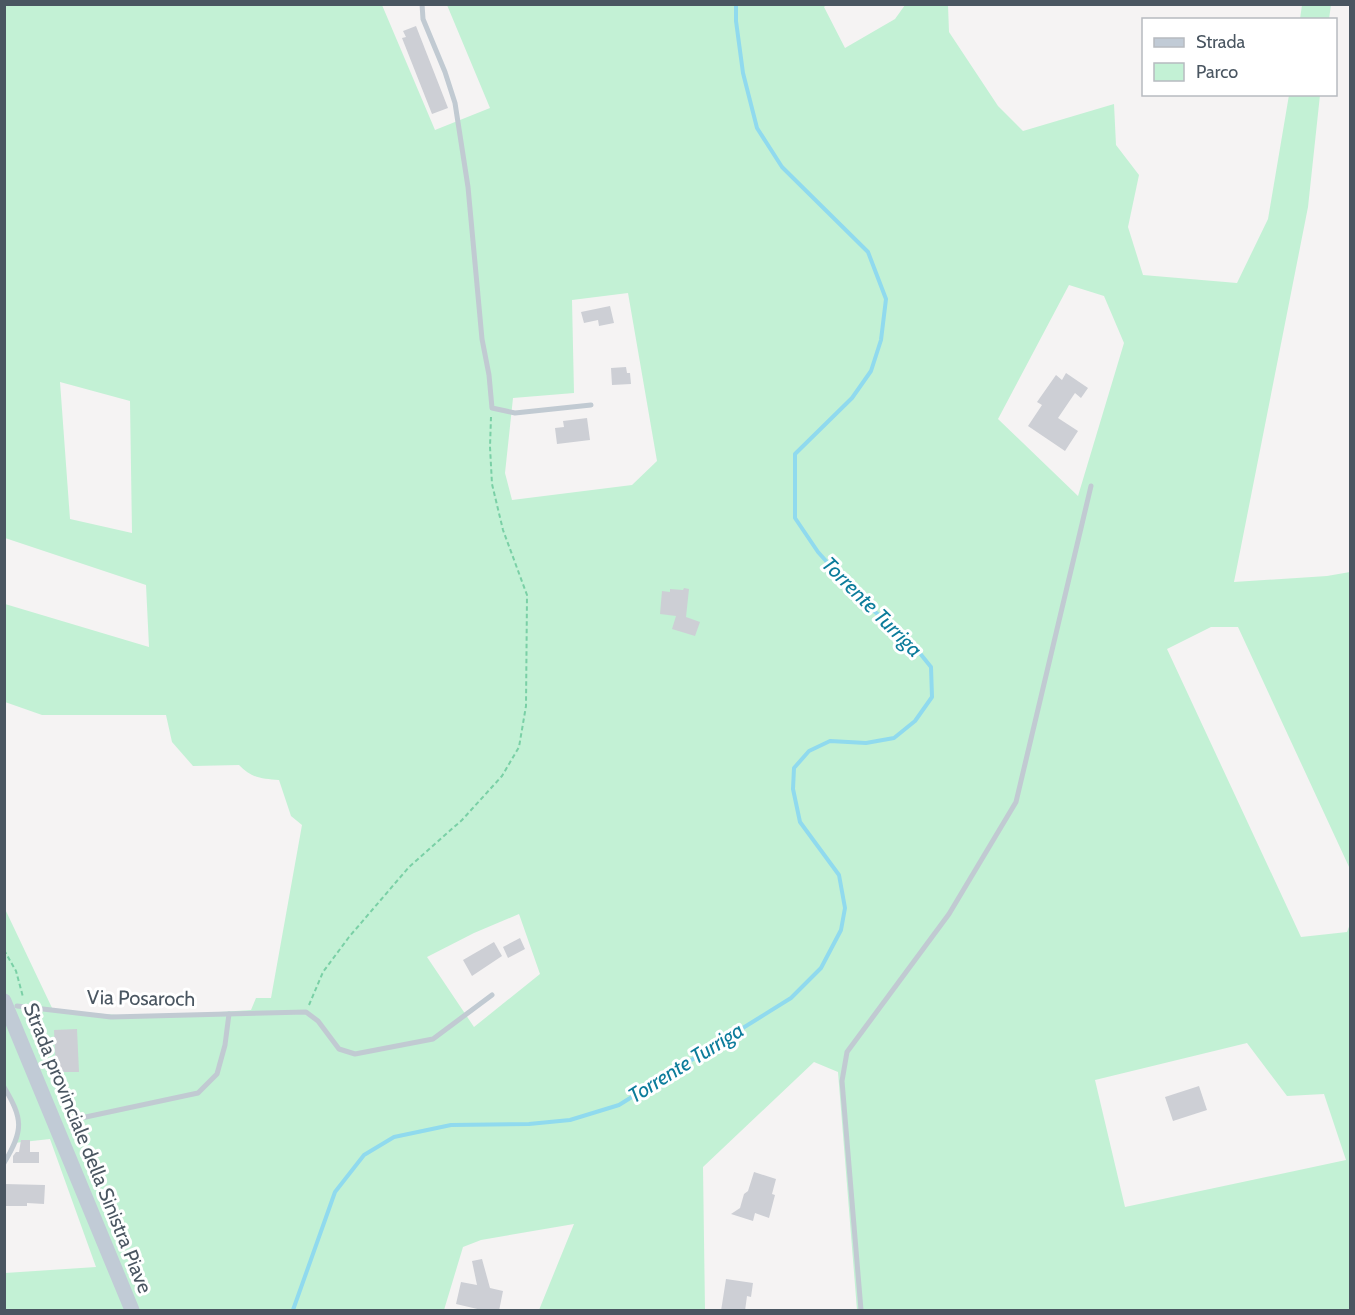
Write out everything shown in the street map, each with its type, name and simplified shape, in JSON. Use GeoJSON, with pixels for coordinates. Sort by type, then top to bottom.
{"type":"FeatureCollection","features":[{"type":"Feature","properties":{"kind":"main road","name":"Strada provinciale della Sinistra Piave"},"geometry":{"type":"LineString","coordinates":[[15,1005],[132,1311]]}},
{"type":"Feature","properties":{"kind":"lane"},"geometry":{"type":"LineString","coordinates":[[422,4],[423,20],[445,72],[454,103],[468,187],[492,408],[515,413],[591,405]]}},
{"type":"Feature","properties":{"kind":"lane"},"geometry":{"type":"LineString","coordinates":[[861,1311],[842,1081],[847,1052],[949,914],[1016,802],[1091,486]]}},
{"type":"Feature","properties":{"kind":"lane"},"geometry":{"type":"LineString","coordinates":[[306,1012],[318,1021],[339,1049],[355,1054],[433,1039],[492,995]]}},
{"type":"Feature","properties":{"kind":"lane","name":"Via Posaroch"},"geometry":{"type":"LineString","coordinates":[[15,1005],[111,1017],[306,1012]]}},
{"type":"Feature","properties":{"kind":"lane"},"geometry":{"type":"LineString","coordinates":[[81,1118],[198,1093],[217,1074],[225,1046],[229,1014]]}},
{"type":"Feature","properties":{"kind":"lane"},"geometry":{"type":"LineString","coordinates":[[4,1087],[19,1115],[18,1131],[4,1163]]}},
{"type":"Feature","properties":{"kind":"path"},"geometry":{"type":"LineString","coordinates":[[306,1012],[323,972],[349,937],[409,867],[462,820],[502,776],[519,747],[526,706],[527,595],[503,530],[492,484],[490,447],[492,408]]}},
{"type":"Feature","properties":{"kind":"path"},"geometry":{"type":"LineString","coordinates":[[4,950],[16,971],[23,991],[15,1005]]}},
{"type":"Feature","properties":{"kind":"green space"},"geometry":{"type":"Polygon","coordinates":[[[5,5],[382,5],[435,130],[490,108],[447,5],[826,5],[824,7],[845,48],[895,19],[905,5],[948,5],[949,32],[998,106],[1023,131],[1114,104],[1116,145],[1139,175],[1128,227],[1143,275],[1237,283],[1268,219],[1289,96],[1320,96],[1308,207],[1234,582],[1327,576],[1350,572],[1350,869],[1238,627],[1211,627],[1167,649],[1301,937],[1347,932],[1350,924],[1350,1310],[857,1310],[838,1072],[814,1062],[703,1167],[705,1310],[539,1310],[574,1224],[481,1240],[463,1247],[444,1310],[5,1310],[5,1273],[96,1267],[50,1139],[14,1143],[19,1123],[5,1087],[5,909],[53,1010],[143,1017],[251,1010],[256,998],[271,998],[302,825],[291,816],[279,780],[257,777],[239,765],[193,766],[172,742],[166,715],[42,715],[5,702],[5,604],[149,647],[146,585],[5,538],[5,5]],[[1069,285],[998,419],[1078,496],[1124,343],[1104,296],[1069,285]],[[628,293],[572,300],[574,393],[513,398],[505,473],[512,500],[632,485],[657,461],[628,293]],[[60,382],[70,519],[132,533],[130,401],[60,382]],[[519,914],[474,933],[427,957],[474,1027],[540,974],[519,914]],[[1247,1043],[1095,1080],[1125,1207],[1346,1160],[1324,1094],[1287,1096],[1247,1043]]]}},
{"type":"Feature","properties":{"kind":"green space"},"geometry":{"type":"Polygon","coordinates":[[[1302,5],[1331,5],[1329,18],[1300,18],[1302,5]]]}},
{"type":"Feature","properties":{"kind":"building"},"geometry":{"type":"Polygon","coordinates":[[[416,26],[448,108],[432,114],[402,38],[406,37],[403,31],[416,26]]]}},
{"type":"Feature","properties":{"kind":"building"},"geometry":{"type":"Polygon","coordinates":[[[610,306],[614,323],[599,326],[598,320],[584,323],[581,312],[610,306]]]}},
{"type":"Feature","properties":{"kind":"building"},"geometry":{"type":"Polygon","coordinates":[[[626,367],[627,373],[630,373],[631,384],[612,385],[611,368],[626,367]]]}},
{"type":"Feature","properties":{"kind":"building"},"geometry":{"type":"Polygon","coordinates":[[[1066,373],[1088,388],[1081,398],[1075,393],[1058,418],[1078,431],[1065,451],[1028,426],[1042,405],[1037,402],[1056,375],[1062,380],[1066,373]]]}},
{"type":"Feature","properties":{"kind":"building"},"geometry":{"type":"Polygon","coordinates":[[[587,418],[590,440],[557,444],[555,428],[564,427],[563,421],[587,418]]]}},
{"type":"Feature","properties":{"kind":"building"},"geometry":{"type":"Polygon","coordinates":[[[684,588],[689,589],[686,617],[700,622],[695,636],[672,629],[676,616],[660,614],[662,591],[670,592],[670,589],[683,590],[684,588]]]}},
{"type":"Feature","properties":{"kind":"building"},"geometry":{"type":"Polygon","coordinates":[[[520,938],[525,949],[508,958],[503,947],[520,938]]]}},
{"type":"Feature","properties":{"kind":"building"},"geometry":{"type":"Polygon","coordinates":[[[494,942],[502,956],[472,976],[463,960],[494,942]]]}},
{"type":"Feature","properties":{"kind":"building"},"geometry":{"type":"Polygon","coordinates":[[[77,1029],[79,1072],[56,1072],[54,1030],[77,1029]]]}},
{"type":"Feature","properties":{"kind":"building"},"geometry":{"type":"Polygon","coordinates":[[[1199,1086],[1207,1110],[1173,1121],[1165,1097],[1199,1086]]]}},
{"type":"Feature","properties":{"kind":"building"},"geometry":{"type":"Polygon","coordinates":[[[21,1140],[30,1140],[30,1152],[39,1152],[39,1163],[13,1163],[13,1156],[19,1152],[21,1140]]]}},
{"type":"Feature","properties":{"kind":"building"},"geometry":{"type":"Polygon","coordinates":[[[754,1172],[776,1179],[772,1194],[775,1195],[769,1218],[755,1213],[753,1221],[731,1214],[740,1208],[754,1172]]]}},
{"type":"Feature","properties":{"kind":"building"},"geometry":{"type":"Polygon","coordinates":[[[4,1184],[45,1185],[44,1204],[27,1203],[27,1206],[4,1206],[4,1184]]]}},
{"type":"Feature","properties":{"kind":"building"},"geometry":{"type":"Polygon","coordinates":[[[482,1259],[490,1288],[503,1291],[499,1311],[486,1311],[456,1304],[461,1282],[477,1285],[472,1261],[482,1259]]]}},
{"type":"Feature","properties":{"kind":"building"},"geometry":{"type":"Polygon","coordinates":[[[726,1279],[753,1283],[751,1297],[747,1296],[745,1311],[721,1311],[726,1279]]]}},
{"type":"Feature","properties":{"kind":"waterway","name":"Torrente Turriga"},"geometry":{"type":"LineString","coordinates":[[293,1310],[335,1192],[364,1155],[394,1137],[451,1125],[529,1124],[570,1120],[619,1105],[791,998],[821,968],[841,930],[845,908],[839,875],[800,822],[793,789],[794,768],[809,751],[830,741],[866,743],[894,738],[915,721],[932,697],[931,667],[910,641],[862,601],[818,552],[795,518],[795,454],[852,398],[871,371],[881,340],[886,299],[868,252],[782,167],[757,128],[743,73],[736,4]]}}]}
